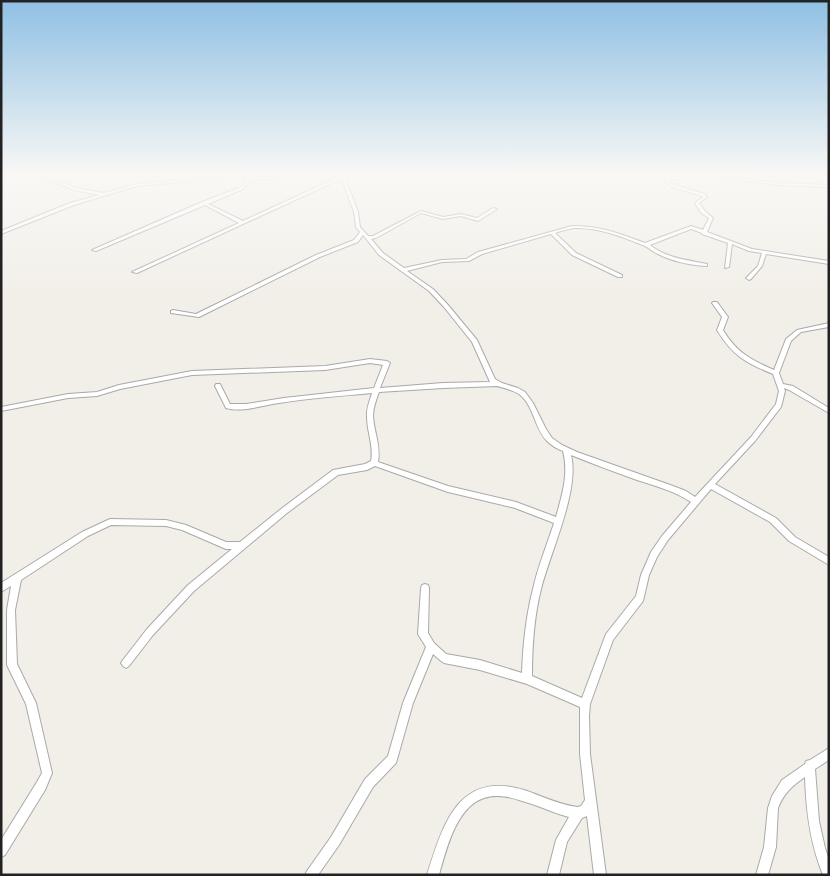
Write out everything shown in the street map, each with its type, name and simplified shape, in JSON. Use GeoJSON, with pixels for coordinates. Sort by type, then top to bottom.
{"type":"FeatureCollection","features":[{"type":"Feature","properties":{"kind":"street"},"geometry":{"type":"LineString","coordinates":[[1,234],[48,215]]}},
{"type":"Feature","properties":{"kind":"street"},"geometry":{"type":"LineString","coordinates":[[94,250],[178,215]]}},
{"type":"Feature","properties":{"kind":"street"},"geometry":{"type":"LineString","coordinates":[[226,215],[243,223]]}},
{"type":"Feature","properties":{"kind":"street"},"geometry":{"type":"LineString","coordinates":[[136,272],[260,215]]}},
{"type":"Feature","properties":{"kind":"street"},"geometry":{"type":"LineString","coordinates":[[356,215],[356,223],[381,254],[431,290],[457,318],[475,341],[488,374],[496,384]]}},
{"type":"Feature","properties":{"kind":"street"},"geometry":{"type":"LineString","coordinates":[[173,312],[196,316],[318,256],[356,241],[365,235],[374,237],[416,215]]}},
{"type":"Feature","properties":{"kind":"street"},"geometry":{"type":"LineString","coordinates":[[432,215],[443,218],[461,215],[478,220],[486,215]]}},
{"type":"Feature","properties":{"kind":"street"},"geometry":{"type":"LineString","coordinates":[[704,233],[711,219],[707,215]]}},
{"type":"Feature","properties":{"kind":"street"},"geometry":{"type":"LineString","coordinates":[[404,270],[442,261],[467,260],[480,253],[552,233],[572,228],[588,227],[609,231],[647,245],[653,251],[667,256],[705,265]]}},
{"type":"Feature","properties":{"kind":"street"},"geometry":{"type":"LineString","coordinates":[[647,245],[688,227],[730,243],[764,252],[829,263]]}},
{"type":"Feature","properties":{"kind":"street"},"geometry":{"type":"LineString","coordinates":[[552,233],[574,254],[620,276]]}},
{"type":"Feature","properties":{"kind":"street"},"geometry":{"type":"LineString","coordinates":[[727,267],[730,243]]}},
{"type":"Feature","properties":{"kind":"street"},"geometry":{"type":"LineString","coordinates":[[749,278],[762,262],[764,252]]}},
{"type":"Feature","properties":{"kind":"street"},"geometry":{"type":"LineString","coordinates":[[715,303],[725,317],[720,330],[737,353],[748,361],[776,372]]}},
{"type":"Feature","properties":{"kind":"street"},"geometry":{"type":"LineString","coordinates":[[600,875],[585,754],[585,704],[609,637],[640,598],[645,575],[654,555],[696,501],[772,417],[782,396],[776,372],[788,340],[799,331],[829,325]]}},
{"type":"Feature","properties":{"kind":"street"},"geometry":{"type":"LineString","coordinates":[[1,409],[68,396],[97,394],[119,387],[192,373],[325,368],[370,361],[385,362],[387,363],[382,372],[378,391],[370,409],[376,448],[374,463]]}},
{"type":"Feature","properties":{"kind":"street"},"geometry":{"type":"LineString","coordinates":[[218,386],[228,406],[235,409],[276,400],[423,386],[496,384],[525,395],[546,435],[556,445],[664,485],[696,501]]}},
{"type":"Feature","properties":{"kind":"street"},"geometry":{"type":"LineString","coordinates":[[780,384],[797,391],[829,411]]}},
{"type":"Feature","properties":{"kind":"street"},"geometry":{"type":"LineString","coordinates":[[527,679],[527,638],[530,617],[537,586],[558,522],[571,467],[566,449]]}},
{"type":"Feature","properties":{"kind":"street"},"geometry":{"type":"LineString","coordinates":[[126,663],[156,626],[191,588],[244,546],[284,510],[336,472],[367,467],[374,463],[432,484],[516,505],[558,522]]}},
{"type":"Feature","properties":{"kind":"street"},"geometry":{"type":"LineString","coordinates":[[710,485],[774,520],[792,539],[829,560]]}},
{"type":"Feature","properties":{"kind":"street"},"geometry":{"type":"LineString","coordinates":[[1,588],[85,534],[102,525],[117,521],[166,523],[184,527],[226,545],[244,546]]}},
{"type":"Feature","properties":{"kind":"street"},"geometry":{"type":"LineString","coordinates":[[1,851],[47,773],[31,703],[12,665],[11,610],[17,579]]}},
{"type":"Feature","properties":{"kind":"street"},"geometry":{"type":"LineString","coordinates":[[425,588],[423,634],[439,655],[448,660],[480,665],[527,679],[585,704]]}},
{"type":"Feature","properties":{"kind":"street"},"geometry":{"type":"LineString","coordinates":[[311,875],[335,841],[369,783],[392,759],[408,703],[431,646]]}},
{"type":"Feature","properties":{"kind":"street"},"geometry":{"type":"LineString","coordinates":[[762,875],[770,847],[776,800],[786,784],[829,753]]}},
{"type":"Feature","properties":{"kind":"street"},"geometry":{"type":"LineString","coordinates":[[810,765],[811,802],[817,842],[829,874]]}},
{"type":"Feature","properties":{"kind":"street"},"geometry":{"type":"LineString","coordinates":[[432,875],[450,822],[458,810],[473,798],[492,792],[512,793],[578,813],[585,811],[590,803]]}},
{"type":"Feature","properties":{"kind":"street"},"geometry":{"type":"LineString","coordinates":[[553,875],[562,840],[578,813]]}}]}
